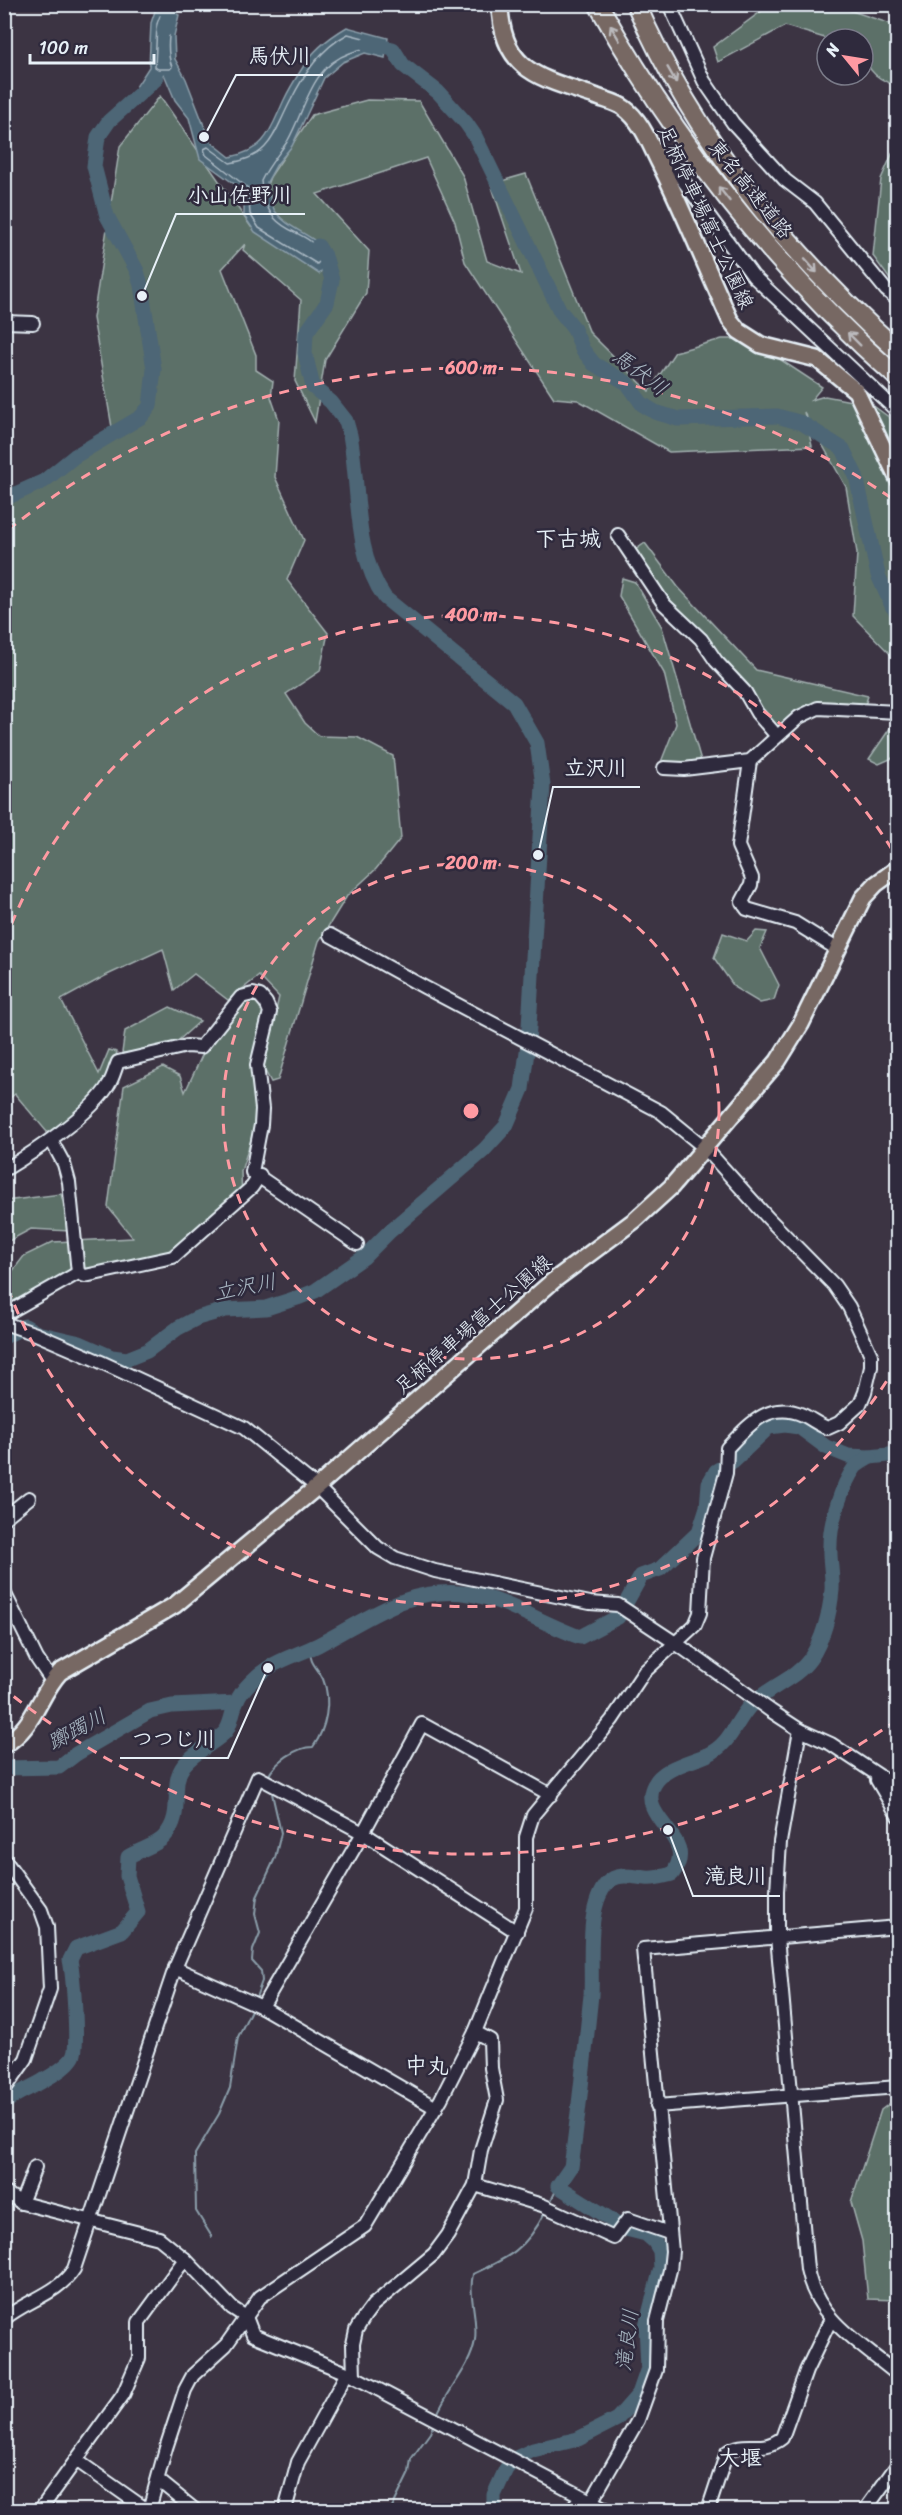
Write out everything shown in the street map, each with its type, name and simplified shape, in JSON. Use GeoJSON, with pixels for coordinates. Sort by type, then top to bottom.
{"type":"FeatureCollection","features":[{"type":"Feature","properties":{"kind":"highway","name":"東名高速道路"},"geometry":{"type":"LineString","coordinates":[[598,4],[672,123],[742,217],[820,305],[897,378]]}},
{"type":"Feature","properties":{"kind":"highway","name":"東名高速道路"},"geometry":{"type":"LineString","coordinates":[[636,4],[660,55],[684,98],[729,166],[806,260],[838,295],[897,351]]}},
{"type":"Feature","properties":{"kind":"main road","name":"足柄停車場富士公園線"},"geometry":{"type":"LineString","coordinates":[[500,4],[501,26],[516,58],[530,72],[548,81],[625,108],[644,132],[656,155],[697,240],[730,320],[739,331],[761,345],[817,359],[856,391],[897,479]]}},
{"type":"Feature","properties":{"kind":"main road","name":"足柄停車場富士公園線"},"geometry":{"type":"LineString","coordinates":[[4,1745],[14,1739],[30,1723],[52,1681],[60,1671],[175,1605],[317,1486],[553,1281],[635,1220],[671,1187],[778,1061],[801,1024],[863,898],[876,884],[897,868]]}},
{"type":"Feature","properties":{"kind":"street"},"geometry":{"type":"LineString","coordinates":[[669,4],[704,81],[733,123],[785,180],[814,203],[886,290],[897,300]]}},
{"type":"Feature","properties":{"kind":"street"},"geometry":{"type":"LineString","coordinates":[[656,155],[669,160],[753,276],[897,411]]}},
{"type":"Feature","properties":{"kind":"street"},"geometry":{"type":"LineString","coordinates":[[4,322],[33,323]]}},
{"type":"Feature","properties":{"kind":"street"},"geometry":{"type":"LineString","coordinates":[[618,535],[664,604],[701,639],[716,661],[745,692],[757,713],[776,735]]}},
{"type":"Feature","properties":{"kind":"street"},"geometry":{"type":"LineString","coordinates":[[837,949],[795,923],[747,909],[742,902],[752,878],[738,846],[750,761],[776,735],[799,717],[818,708],[897,712]]}},
{"type":"Feature","properties":{"kind":"street"},"geometry":{"type":"LineString","coordinates":[[664,768],[684,769],[750,761]]}},
{"type":"Feature","properties":{"kind":"street"},"geometry":{"type":"LineString","coordinates":[[76,2460],[148,2511],[185,2390],[201,2366],[226,2345],[260,2297],[365,2226],[436,2108],[475,2032],[517,1932],[526,1908],[526,1837],[533,1815],[612,1720],[644,1672],[695,1625],[700,1613],[703,1558],[726,1473],[727,1448],[755,1419],[779,1410],[793,1411],[828,1428],[839,1423],[860,1404],[871,1367],[870,1355],[849,1307],[834,1285],[768,1218],[705,1148],[661,1112],[330,935]]}},
{"type":"Feature","properties":{"kind":"street"},"geometry":{"type":"LineString","coordinates":[[4,1170],[42,1149],[92,1105],[109,1085],[118,1062],[187,1046],[201,1047],[241,998],[253,994],[260,996],[270,1012],[257,1065],[262,1109],[252,1172],[260,1175],[357,1244]]}},
{"type":"Feature","properties":{"kind":"street"},"geometry":{"type":"LineString","coordinates":[[51,1140],[64,1164],[69,1182],[78,1273]]}},
{"type":"Feature","properties":{"kind":"street"},"geometry":{"type":"LineString","coordinates":[[78,1273],[85,1276],[173,1257],[252,1187],[260,1175]]}},
{"type":"Feature","properties":{"kind":"street"},"geometry":{"type":"LineString","coordinates":[[7,1321],[78,1273]]}},
{"type":"Feature","properties":{"kind":"street"},"geometry":{"type":"LineString","coordinates":[[7,1321],[244,1428],[317,1486],[378,1548],[395,1558],[435,1571],[590,1603],[618,1605],[677,1644],[748,1696],[800,1730],[831,1744],[884,1779],[897,1794]]}},
{"type":"Feature","properties":{"kind":"street"},"geometry":{"type":"LineString","coordinates":[[4,1518],[29,1498]]}},
{"type":"Feature","properties":{"kind":"street"},"geometry":{"type":"LineString","coordinates":[[4,1592],[38,1659],[52,1681]]}},
{"type":"Feature","properties":{"kind":"street"},"geometry":{"type":"LineString","coordinates":[[262,2007],[363,1833],[422,1724],[550,1795]]}},
{"type":"Feature","properties":{"kind":"street"},"geometry":{"type":"LineString","coordinates":[[800,1730],[780,1842],[777,1937],[807,2269],[814,2296],[831,2319],[897,2375]]}},
{"type":"Feature","properties":{"kind":"street"},"geometry":{"type":"LineString","coordinates":[[872,1772],[897,1816]]}},
{"type":"Feature","properties":{"kind":"street"},"geometry":{"type":"LineString","coordinates":[[4,2319],[15,2310],[62,2285],[74,2268],[175,1968],[258,1777],[363,1833],[517,1932]]}},
{"type":"Feature","properties":{"kind":"street"},"geometry":{"type":"LineString","coordinates":[[4,1859],[42,1910],[49,1941],[50,1989],[26,2059],[4,2090]]}},
{"type":"Feature","properties":{"kind":"street"},"geometry":{"type":"LineString","coordinates":[[571,2511],[586,2499],[638,2420],[656,2370],[657,2321],[671,2260],[643,1949],[897,1927]]}},
{"type":"Feature","properties":{"kind":"street"},"geometry":{"type":"LineString","coordinates":[[175,1968],[262,2007],[436,2108]]}},
{"type":"Feature","properties":{"kind":"street"},"geometry":{"type":"LineString","coordinates":[[285,2511],[302,2453],[350,2375],[356,2330],[364,2316],[373,2305],[434,2254],[448,2235],[475,2185],[481,2150],[497,2100],[491,2068],[490,2040],[475,2032]]}},
{"type":"Feature","properties":{"kind":"street"},"geometry":{"type":"LineString","coordinates":[[657,2106],[897,2087]]}},
{"type":"Feature","properties":{"kind":"street"},"geometry":{"type":"LineString","coordinates":[[21,2203],[34,2167]]}},
{"type":"Feature","properties":{"kind":"street"},"geometry":{"type":"LineString","coordinates":[[475,2185],[549,2208],[614,2238],[628,2219],[669,2233]]}},
{"type":"Feature","properties":{"kind":"street"},"geometry":{"type":"LineString","coordinates":[[6,2196],[21,2203],[159,2238],[185,2259],[232,2308],[246,2317],[253,2335],[350,2375],[608,2511]]}},
{"type":"Feature","properties":{"kind":"street"},"geometry":{"type":"LineString","coordinates":[[39,2511],[123,2395],[139,2358],[139,2322],[185,2259]]}},
{"type":"Feature","properties":{"kind":"street"},"geometry":{"type":"LineString","coordinates":[[708,2511],[727,2452],[740,2446],[767,2447],[783,2438],[814,2352],[831,2319]]}},
{"type":"Feature","properties":{"kind":"street"},"geometry":{"type":"LineString","coordinates":[[865,2511],[897,2464]]}},
{"type":"Feature","properties":{"kind":"street"},"geometry":{"type":"LineString","coordinates":[[158,2480],[195,2511]]}},
{"type":"Feature","properties":{"kind":"green space"},"geometry":{"type":"Polygon","coordinates":[[[771,4],[834,5],[897,26],[897,86],[875,75],[875,27],[815,27],[815,35],[785,26],[718,62],[713,47],[771,4]]]}},
{"type":"Feature","properties":{"kind":"green space"},"geometry":{"type":"Polygon","coordinates":[[[160,96],[251,227],[270,177],[312,115],[367,100],[419,101],[463,176],[487,261],[521,274],[491,184],[526,174],[590,333],[649,391],[675,352],[722,339],[749,339],[822,387],[811,400],[825,396],[872,405],[897,423],[897,661],[853,616],[857,553],[846,487],[804,412],[812,446],[669,452],[578,400],[554,398],[465,262],[455,222],[426,158],[317,194],[369,251],[366,293],[325,360],[315,422],[295,381],[301,300],[243,250],[245,244],[222,269],[256,355],[256,370],[273,381],[271,397],[279,420],[275,477],[304,540],[287,580],[328,633],[320,671],[286,694],[305,723],[319,736],[357,737],[393,756],[401,838],[376,869],[347,896],[319,941],[278,1080],[271,1082],[263,1067],[279,997],[259,976],[228,1000],[194,974],[174,990],[163,949],[61,1000],[99,1074],[109,1050],[117,1052],[110,1079],[52,1138],[15,1094],[5,1102],[5,508],[33,485],[113,433],[93,318],[120,146],[160,96]]]}},
{"type":"Feature","properties":{"kind":"green space"},"geometry":{"type":"Polygon","coordinates":[[[897,143],[897,289],[873,256],[881,179],[897,143]]]}},
{"type":"Feature","properties":{"kind":"green space"},"geometry":{"type":"Polygon","coordinates":[[[645,543],[678,587],[756,670],[868,696],[863,711],[807,709],[773,731],[631,553],[645,543]]]}},
{"type":"Feature","properties":{"kind":"green space"},"geometry":{"type":"Polygon","coordinates":[[[622,578],[635,582],[662,627],[702,764],[661,762],[676,724],[664,673],[619,596],[622,578]]]}},
{"type":"Feature","properties":{"kind":"green space"},"geometry":{"type":"Polygon","coordinates":[[[897,718],[897,756],[879,764],[869,759],[897,718]]]}},
{"type":"Feature","properties":{"kind":"green space"},"geometry":{"type":"Polygon","coordinates":[[[756,931],[767,932],[760,948],[779,985],[774,1000],[760,1003],[735,988],[714,958],[723,933],[747,941],[756,931]]]}},
{"type":"Feature","properties":{"kind":"green space"},"geometry":{"type":"Polygon","coordinates":[[[246,994],[266,1003],[257,1060],[259,1115],[241,1171],[242,1201],[178,1251],[77,1273],[11,1310],[5,1307],[5,1281],[24,1256],[53,1242],[133,1238],[108,1207],[124,1086],[163,1067],[180,1076],[185,1092],[206,1047],[246,994]]]}},
{"type":"Feature","properties":{"kind":"green space"},"geometry":{"type":"Polygon","coordinates":[[[170,1007],[200,1021],[170,1048],[122,1053],[125,1031],[170,1007]]]}},
{"type":"Feature","properties":{"kind":"green space"},"geometry":{"type":"Polygon","coordinates":[[[61,1194],[70,1231],[31,1229],[5,1243],[5,1201],[61,1194]]]}},
{"type":"Feature","properties":{"kind":"green space"},"geometry":{"type":"Polygon","coordinates":[[[897,2098],[897,2300],[868,2299],[862,2241],[851,2202],[881,2110],[897,2098]]]}},
{"type":"Feature","properties":{"kind":"water"},"geometry":{"type":"Polygon","coordinates":[[[157,5],[179,15],[174,36],[175,59],[186,79],[210,141],[230,157],[252,149],[266,137],[303,67],[328,40],[347,27],[388,38],[385,58],[365,53],[343,62],[324,78],[292,146],[277,164],[267,182],[272,204],[281,218],[325,249],[332,257],[319,274],[255,232],[244,216],[244,191],[200,159],[189,118],[175,100],[164,74],[143,97],[136,87],[149,67],[151,23],[157,5]]]}},
{"type":"Feature","properties":{"kind":"waterway","name":"馬伏川"},"geometry":{"type":"LineString","coordinates":[[164,30],[172,4]]}},
{"type":"Feature","properties":{"kind":"waterway","name":"馬伏川"},"geometry":{"type":"LineString","coordinates":[[367,44],[393,49],[403,65],[438,92],[466,123],[475,136],[560,311],[573,327],[583,350],[594,364],[627,383],[642,404],[655,412],[678,419],[777,416],[802,423],[843,449],[856,476],[878,575],[892,606],[898,613]]}},
{"type":"Feature","properties":{"kind":"waterway"},"geometry":{"type":"LineString","coordinates":[[4,499],[44,481],[75,456],[141,417],[150,406],[154,369],[141,285],[137,271],[107,216],[94,166],[98,137],[109,121],[156,79]]}},
{"type":"Feature","properties":{"kind":"waterway","name":"立沢川"},"geometry":{"type":"LineString","coordinates":[[4,1337],[25,1326],[37,1333],[80,1343],[112,1357],[127,1359],[147,1351],[178,1328],[197,1318],[225,1310],[266,1308],[315,1291],[364,1257],[390,1231],[484,1150],[506,1126],[522,1089],[528,1044],[543,785],[537,743],[514,703],[385,598],[375,580],[362,541],[353,455],[346,421],[331,402],[313,387],[305,353],[306,333],[327,303],[332,280],[326,259],[318,246]]}},
{"type":"Feature","properties":{"kind":"waterway"},"geometry":{"type":"LineString","coordinates":[[4,2104],[60,2070],[73,2057],[75,2026],[70,1960],[76,1948],[122,1931],[138,1912],[127,1876],[128,1857],[156,1843],[171,1828],[176,1809],[179,1773],[194,1755],[226,1731],[239,1696],[264,1671],[390,1606],[427,1595],[448,1593],[483,1597],[580,1637],[618,1617],[641,1576],[660,1569],[699,1532],[707,1507],[709,1483],[716,1471],[733,1461],[769,1427],[785,1425],[799,1427],[826,1447],[848,1456],[870,1457],[898,1454]]}},
{"type":"Feature","properties":{"kind":"waterway","name":"滝良川"},"geometry":{"type":"LineString","coordinates":[[494,2510],[494,2495],[506,2469],[516,2458],[533,2450],[578,2439],[617,2419],[639,2394],[648,2368],[646,2326],[661,2268],[660,2251],[646,2234],[626,2229],[558,2186],[571,2167],[591,1995],[593,1921],[600,1894],[607,1883],[616,1877],[653,1878],[672,1874],[679,1861],[679,1850],[653,1808],[651,1797],[654,1785],[671,1769],[716,1750],[756,1700],[797,1673],[815,1652],[830,1608],[831,1536],[838,1504],[855,1467],[870,1457]]}},
{"type":"Feature","properties":{"kind":"waterway"},"geometry":{"type":"LineString","coordinates":[[268,1777],[271,1771],[287,1756],[313,1747],[324,1723],[327,1705],[326,1688],[312,1662],[310,1649]]}},
{"type":"Feature","properties":{"kind":"waterway","name":"躑躅川"},"geometry":{"type":"LineString","coordinates":[[4,1768],[59,1767],[76,1754],[150,1711],[172,1706],[236,1703]]}},
{"type":"Feature","properties":{"kind":"waterway"},"geometry":{"type":"LineString","coordinates":[[255,2000],[262,1981],[261,1971],[252,1961],[253,1950],[260,1933],[255,1914],[257,1897],[275,1858],[281,1833],[271,1789]]}},
{"type":"Feature","properties":{"kind":"waterway"},"geometry":{"type":"LineString","coordinates":[[212,2237],[196,2211],[195,2154],[219,2114],[230,2088],[238,2037],[252,2008]]}},
{"type":"Feature","properties":{"kind":"waterway"},"geometry":{"type":"LineString","coordinates":[[549,2205],[558,2186]]}},
{"type":"Feature","properties":{"kind":"waterway"},"geometry":{"type":"LineString","coordinates":[[437,2415],[473,2350],[476,2332],[472,2291],[473,2274],[496,2263],[524,2244],[545,2212]]}},
{"type":"Feature","properties":{"kind":"waterway"},"geometry":{"type":"LineString","coordinates":[[391,2510],[409,2473],[411,2459],[430,2433],[434,2423]]}},
{"type":"Feature","properties":{"kind":"place","name":"馬伏川"},"geometry":{"type":"Point","coordinates":[204,137]}},
{"type":"Feature","properties":{"kind":"place","name":"小山佐野川"},"geometry":{"type":"Point","coordinates":[142,296]}},
{"type":"Feature","properties":{"kind":"place","name":"立沢川"},"geometry":{"type":"Point","coordinates":[538,855]}},
{"type":"Feature","properties":{"kind":"place","name":"つつじ川"},"geometry":{"type":"Point","coordinates":[268,1668]}},
{"type":"Feature","properties":{"kind":"place","name":"滝良川"},"geometry":{"type":"Point","coordinates":[668,1830]}},
{"type":"Feature","properties":{"kind":"district","name":"下古城"},"geometry":{"type":"Point","coordinates":[568,538]}},
{"type":"Feature","properties":{"kind":"district","name":"中丸"},"geometry":{"type":"Point","coordinates":[427,2065]}},
{"type":"Feature","properties":{"kind":"district","name":"大堰"},"geometry":{"type":"Point","coordinates":[740,2457]}}]}
